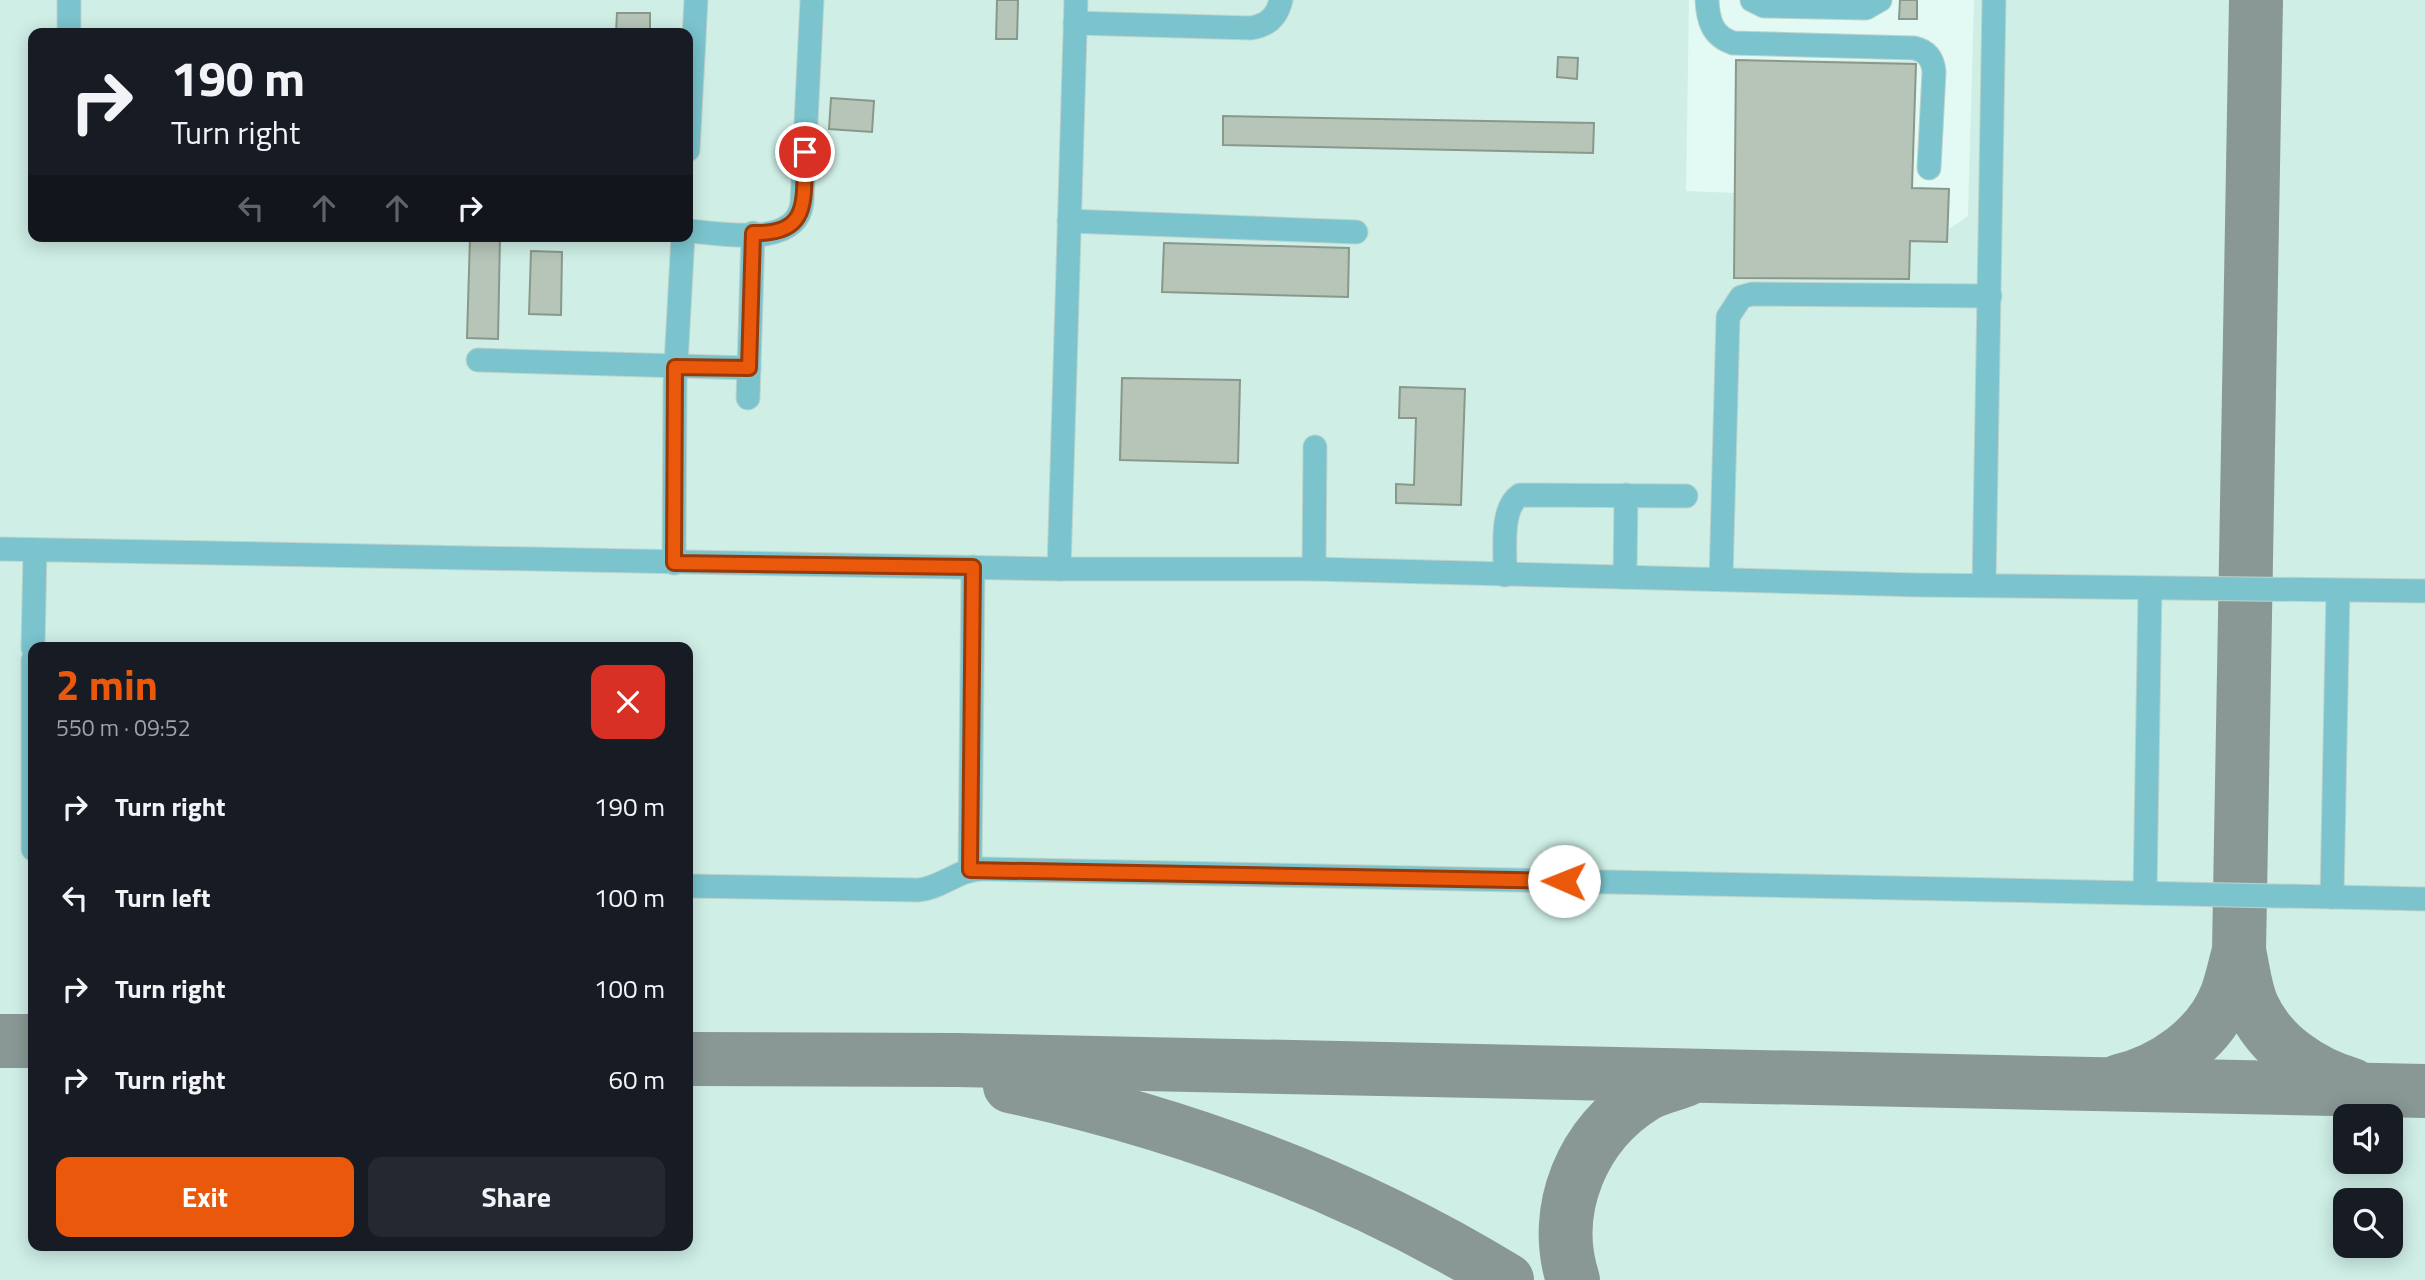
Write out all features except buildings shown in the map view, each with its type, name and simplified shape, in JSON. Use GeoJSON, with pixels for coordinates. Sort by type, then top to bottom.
{"type":"FeatureCollection","features":[{"type":"Feature","properties":{"kind":"lane"},"geometry":{"type":"LineString","coordinates":[[69,0],[69,28]]}},
{"type":"Feature","properties":{"kind":"lane"},"geometry":{"type":"LineString","coordinates":[[693,56],[696,0]]}},
{"type":"Feature","properties":{"kind":"lane"},"geometry":{"type":"LineString","coordinates":[[693,232],[783,232],[791,227],[801,212],[812,0]]}},
{"type":"Feature","properties":{"kind":"lane"},"geometry":{"type":"LineString","coordinates":[[1059,569],[1076,0]]}},
{"type":"Feature","properties":{"kind":"lane"},"geometry":{"type":"LineString","coordinates":[[1075,23],[1262,27],[1271,20],[1281,0]]}},
{"type":"Feature","properties":{"kind":"lane"},"geometry":{"type":"LineString","coordinates":[[1707,0],[1712,28],[1725,41],[1733,43],[1914,48],[1925,52],[1934,72],[1929,168]]}},
{"type":"Feature","properties":{"kind":"lane"},"geometry":{"type":"LineString","coordinates":[[1752,0],[1764,6],[1866,8],[1880,0]]}},
{"type":"Feature","properties":{"kind":"lane"},"geometry":{"type":"LineString","coordinates":[[1984,585],[1994,0]]}},
{"type":"Feature","properties":{"kind":"lane"},"geometry":{"type":"LineString","coordinates":[[1069,221],[1356,232]]}},
{"type":"Feature","properties":{"kind":"lane"},"geometry":{"type":"LineString","coordinates":[[748,398],[753,233]]}},
{"type":"Feature","properties":{"kind":"lane"},"geometry":{"type":"LineString","coordinates":[[674,563],[675,367],[683,242]]}},
{"type":"Feature","properties":{"kind":"lane"},"geometry":{"type":"LineString","coordinates":[[1721,579],[1728,317],[1741,297],[1752,294],[1990,296]]}},
{"type":"Feature","properties":{"kind":"lane"},"geometry":{"type":"LineString","coordinates":[[478,360],[749,368]]}},
{"type":"Feature","properties":{"kind":"lane"},"geometry":{"type":"LineString","coordinates":[[1314,569],[1315,447]]}},
{"type":"Feature","properties":{"kind":"lane"},"geometry":{"type":"LineString","coordinates":[[1505,575],[1508,512],[1515,498],[1525,494],[1686,496]]}},
{"type":"Feature","properties":{"kind":"lane"},"geometry":{"type":"LineString","coordinates":[[1625,577],[1626,495]]}},
{"type":"Feature","properties":{"kind":"lane"},"geometry":{"type":"LineString","coordinates":[[0,549],[1059,569],[1314,569],[2150,589],[2425,591]]}},
{"type":"Feature","properties":{"kind":"lane"},"geometry":{"type":"LineString","coordinates":[[33,642],[35,550]]}},
{"type":"Feature","properties":{"kind":"lane"},"geometry":{"type":"LineString","coordinates":[[970,870],[973,567]]}},
{"type":"Feature","properties":{"kind":"lane"},"geometry":{"type":"LineString","coordinates":[[2145,893],[2150,589]]}},
{"type":"Feature","properties":{"kind":"lane"},"geometry":{"type":"LineString","coordinates":[[2332,897],[2339,591]]}},
{"type":"Feature","properties":{"kind":"lane"},"geometry":{"type":"LineString","coordinates":[[693,886],[918,890],[942,886],[970,870],[2425,898]]}},
{"type":"Feature","properties":{"kind":"shaded area"},"geometry":{"type":"Polygon","coordinates":[[[0,0],[1689,0],[1686,191],[1735,193],[1736,60],[1916,61],[1912,187],[1949,189],[1948,230],[1968,216],[1974,0],[2425,0],[2425,1280],[0,1280],[0,0]]]}},
{"type":"Feature","properties":{"kind":"taxiway"},"geometry":{"type":"LineString","coordinates":[[2119,1081],[2152,1070],[2197,1039],[2219,1010],[2229,989],[2239,951],[2256,0]]}},
{"type":"Feature","properties":{"kind":"taxiway"},"geometry":{"type":"LineString","coordinates":[[2239,951],[2252,1005],[2269,1033],[2293,1056],[2307,1065],[2352,1085]]}},
{"type":"Feature","properties":{"kind":"taxiway"},"geometry":{"type":"LineString","coordinates":[[0,1041],[28,1041]]}},
{"type":"Feature","properties":{"kind":"taxiway"},"geometry":{"type":"LineString","coordinates":[[693,1059],[956,1060],[2425,1091]]}},
{"type":"Feature","properties":{"kind":"taxiway"},"geometry":{"type":"LineString","coordinates":[[1573,1280],[1567,1253],[1569,1200],[1577,1175],[1589,1152],[1604,1130],[1623,1111],[1645,1095],[1685,1080]]}},
{"type":"Feature","properties":{"kind":"taxiway"},"geometry":{"type":"LineString","coordinates":[[1010,1086],[1140,1119],[1267,1162],[1390,1216],[1507,1280]]}},
{"type":"Feature","properties":{"kind":"route"},"geometry":{"type":"LineString","coordinates":[[805,152],[801,212],[797,220],[783,232],[753,233],[749,368],[675,367],[674,563],[973,567],[970,870],[1564,881]]}}]}
